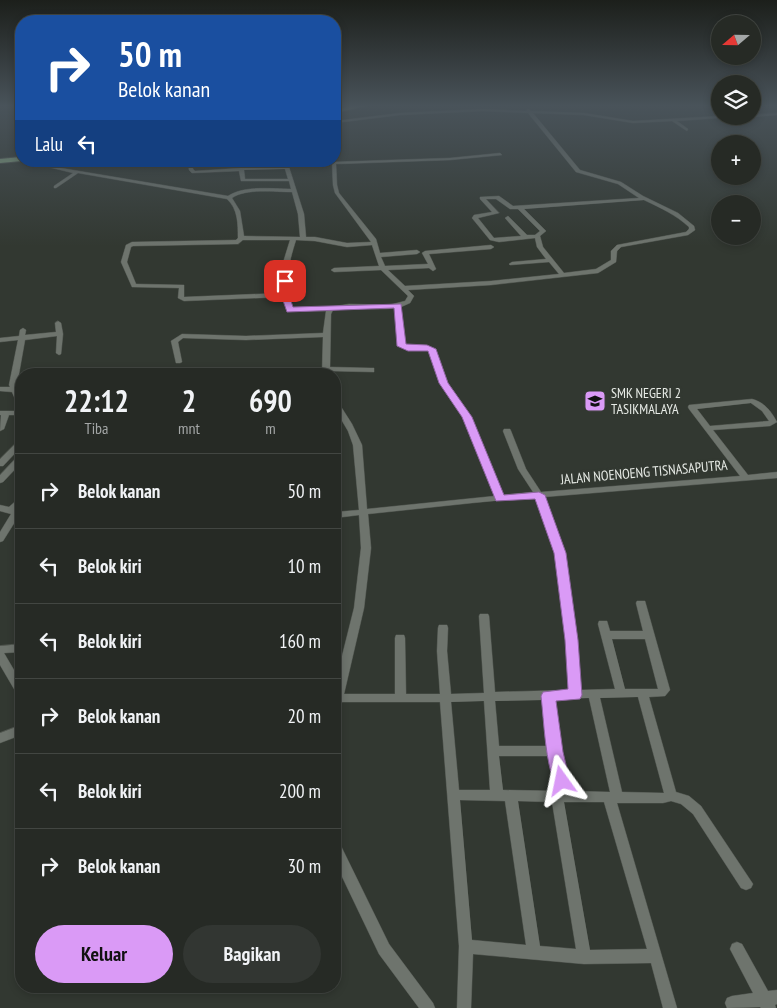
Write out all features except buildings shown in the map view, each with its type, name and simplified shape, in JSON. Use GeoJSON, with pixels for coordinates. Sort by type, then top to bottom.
{"type":"FeatureCollection","features":[{"type":"Feature","properties":{"kind":"main road"},"geometry":{"type":"LineString","coordinates":[[0,160],[15,159]]}},
{"type":"Feature","properties":{"kind":"street"},"geometry":{"type":"LineString","coordinates":[[404,288],[471,285],[604,269],[614,260],[614,251],[619,246],[692,230],[692,227],[685,219],[670,210],[644,199],[615,180],[587,175],[578,171],[562,152]]}},
{"type":"Feature","properties":{"kind":"street"},"geometry":{"type":"LineString","coordinates":[[341,163],[450,159],[500,154]]}},
{"type":"Feature","properties":{"kind":"street"},"geometry":{"type":"LineString","coordinates":[[53,167],[229,198],[235,202],[238,209],[241,238]]}},
{"type":"Feature","properties":{"kind":"street"},"geometry":{"type":"LineString","coordinates":[[191,167],[194,172],[285,167],[301,214],[303,238]]}},
{"type":"Feature","properties":{"kind":"street"},"geometry":{"type":"LineString","coordinates":[[294,238],[286,266],[285,295],[290,310],[398,306],[408,302],[410,299],[411,296],[404,288],[382,268],[373,238],[337,192],[334,167]]}},
{"type":"Feature","properties":{"kind":"street"},"geometry":{"type":"LineString","coordinates":[[241,169],[243,180],[290,180]]}},
{"type":"Feature","properties":{"kind":"street"},"geometry":{"type":"LineString","coordinates":[[56,187],[77,172]]}},
{"type":"Feature","properties":{"kind":"street"},"geometry":{"type":"LineString","coordinates":[[229,198],[234,194],[242,192],[293,190]]}},
{"type":"Feature","properties":{"kind":"street"},"geometry":{"type":"LineString","coordinates":[[520,208],[543,231],[537,236],[494,240],[475,218],[476,216],[496,213],[482,198],[496,196],[511,208],[644,199]]}},
{"type":"Feature","properties":{"kind":"street"},"geometry":{"type":"LineString","coordinates":[[508,218],[525,237]]}},
{"type":"Feature","properties":{"kind":"street"},"geometry":{"type":"LineString","coordinates":[[537,236],[540,247],[562,274]]}},
{"type":"Feature","properties":{"kind":"street"},"geometry":{"type":"LineString","coordinates":[[285,295],[184,299],[181,298],[182,286],[134,286],[124,262],[128,246],[132,244],[238,242],[241,238],[303,238],[341,245],[375,243]]}},
{"type":"Feature","properties":{"kind":"street"},"geometry":{"type":"LineString","coordinates":[[334,270],[431,268],[425,253],[490,247]]}},
{"type":"Feature","properties":{"kind":"street"},"geometry":{"type":"LineString","coordinates":[[379,255],[417,252]]}},
{"type":"Feature","properties":{"kind":"street"},"geometry":{"type":"LineString","coordinates":[[512,264],[549,260]]}},
{"type":"Feature","properties":{"kind":"street"},"geometry":{"type":"LineString","coordinates":[[398,306],[402,346],[432,349],[444,383],[467,417],[500,498]]}},
{"type":"Feature","properties":{"kind":"street"},"geometry":{"type":"LineString","coordinates":[[326,368],[328,315],[330,309]]}},
{"type":"Feature","properties":{"kind":"street"},"geometry":{"type":"LineString","coordinates":[[58,323],[60,334],[59,352]]}},
{"type":"Feature","properties":{"kind":"street"},"geometry":{"type":"LineString","coordinates":[[15,368],[22,330]]}},
{"type":"Feature","properties":{"kind":"street"},"geometry":{"type":"LineString","coordinates":[[0,340],[60,334]]}},
{"type":"Feature","properties":{"kind":"street"},"geometry":{"type":"LineString","coordinates":[[178,362],[174,341],[182,336],[246,338],[327,335]]}},
{"type":"Feature","properties":{"kind":"street"},"geometry":{"type":"LineString","coordinates":[[15,369],[12,385],[15,387]]}},
{"type":"Feature","properties":{"kind":"street"},"geometry":{"type":"LineString","coordinates":[[341,371],[371,370]]}},
{"type":"Feature","properties":{"kind":"street"},"geometry":{"type":"LineString","coordinates":[[0,389],[15,389]]}},
{"type":"Feature","properties":{"kind":"street"},"geometry":{"type":"LineString","coordinates":[[708,428],[770,424],[773,422],[761,406],[752,401],[693,407],[708,428],[745,477]]}},
{"type":"Feature","properties":{"kind":"street"},"geometry":{"type":"LineString","coordinates":[[0,429],[3,413]]}},
{"type":"Feature","properties":{"kind":"street"},"geometry":{"type":"LineString","coordinates":[[341,414],[360,448],[359,461],[366,548],[359,608],[341,682]]}},
{"type":"Feature","properties":{"kind":"street"},"geometry":{"type":"LineString","coordinates":[[506,431],[522,469],[539,495],[560,553],[571,640],[575,695]]}},
{"type":"Feature","properties":{"kind":"street"},"geometry":{"type":"LineString","coordinates":[[1,463],[15,450]]}},
{"type":"Feature","properties":{"kind":"street"},"geometry":{"type":"LineString","coordinates":[[1,463],[15,461]]}},
{"type":"Feature","properties":{"kind":"street"},"geometry":{"type":"LineString","coordinates":[[0,480],[15,464]]}},
{"type":"Feature","properties":{"kind":"street","name":"JALAN NOENOENG TISNASAPUTRA"},"geometry":{"type":"LineString","coordinates":[[341,514],[500,498],[777,475]]}},
{"type":"Feature","properties":{"kind":"street"},"geometry":{"type":"LineString","coordinates":[[0,508],[15,513]]}},
{"type":"Feature","properties":{"kind":"street"},"geometry":{"type":"LineString","coordinates":[[0,539],[15,515]]}},
{"type":"Feature","properties":{"kind":"street"},"geometry":{"type":"LineString","coordinates":[[341,702],[401,698],[548,696],[621,692],[661,693],[664,690],[641,603]]}},
{"type":"Feature","properties":{"kind":"street"},"geometry":{"type":"LineString","coordinates":[[484,616],[488,696],[497,796]]}},
{"type":"Feature","properties":{"kind":"street"},"geometry":{"type":"LineString","coordinates":[[603,624],[621,692]]}},
{"type":"Feature","properties":{"kind":"street"},"geometry":{"type":"LineString","coordinates":[[443,628],[442,651],[466,946],[464,1008]]}},
{"type":"Feature","properties":{"kind":"street"},"geometry":{"type":"LineString","coordinates":[[607,636],[650,635]]}},
{"type":"Feature","properties":{"kind":"street"},"geometry":{"type":"LineString","coordinates":[[400,638],[401,698]]}},
{"type":"Feature","properties":{"kind":"street"},"geometry":{"type":"LineString","coordinates":[[0,650],[15,649]]}},
{"type":"Feature","properties":{"kind":"street"},"geometry":{"type":"LineString","coordinates":[[0,656],[15,681]]}},
{"type":"Feature","properties":{"kind":"street"},"geometry":{"type":"LineString","coordinates":[[642,693],[671,796]]}},
{"type":"Feature","properties":{"kind":"street"},"geometry":{"type":"LineString","coordinates":[[594,694],[613,797],[670,1008]]}},
{"type":"Feature","properties":{"kind":"street"},"geometry":{"type":"LineString","coordinates":[[548,696],[584,957]]}},
{"type":"Feature","properties":{"kind":"street"},"geometry":{"type":"LineString","coordinates":[[0,738],[15,732]]}},
{"type":"Feature","properties":{"kind":"street"},"geometry":{"type":"LineString","coordinates":[[493,751],[555,752]]}},
{"type":"Feature","properties":{"kind":"street"},"geometry":{"type":"LineString","coordinates":[[453,795],[663,798],[671,796],[685,800],[698,810],[746,884]]}},
{"type":"Feature","properties":{"kind":"street"},"geometry":{"type":"LineString","coordinates":[[512,797],[534,953]]}},
{"type":"Feature","properties":{"kind":"street"},"geometry":{"type":"LineString","coordinates":[[341,860],[384,949],[428,1008]]}},
{"type":"Feature","properties":{"kind":"street"},"geometry":{"type":"LineString","coordinates":[[466,946],[584,957],[656,956]]}},
{"type":"Feature","properties":{"kind":"street"},"geometry":{"type":"LineString","coordinates":[[737,949],[770,1002]]}},
{"type":"Feature","properties":{"kind":"street"},"geometry":{"type":"LineString","coordinates":[[732,1002],[770,1002]]}},
{"type":"Feature","properties":{"kind":"place","name":"SMK NEGERI 2 TASIKMALAYA"},"geometry":{"type":"Point","coordinates":[595,401]}},
{"type":"Feature","properties":{"kind":"route"},"geometry":{"type":"LineString","coordinates":[[285,281],[285,295],[288,309],[290,310],[398,306],[403,348],[427,347],[432,349],[444,383],[467,417],[500,498],[539,495],[560,553],[571,640],[575,695],[548,696],[555,752],[562,781]]}}]}
